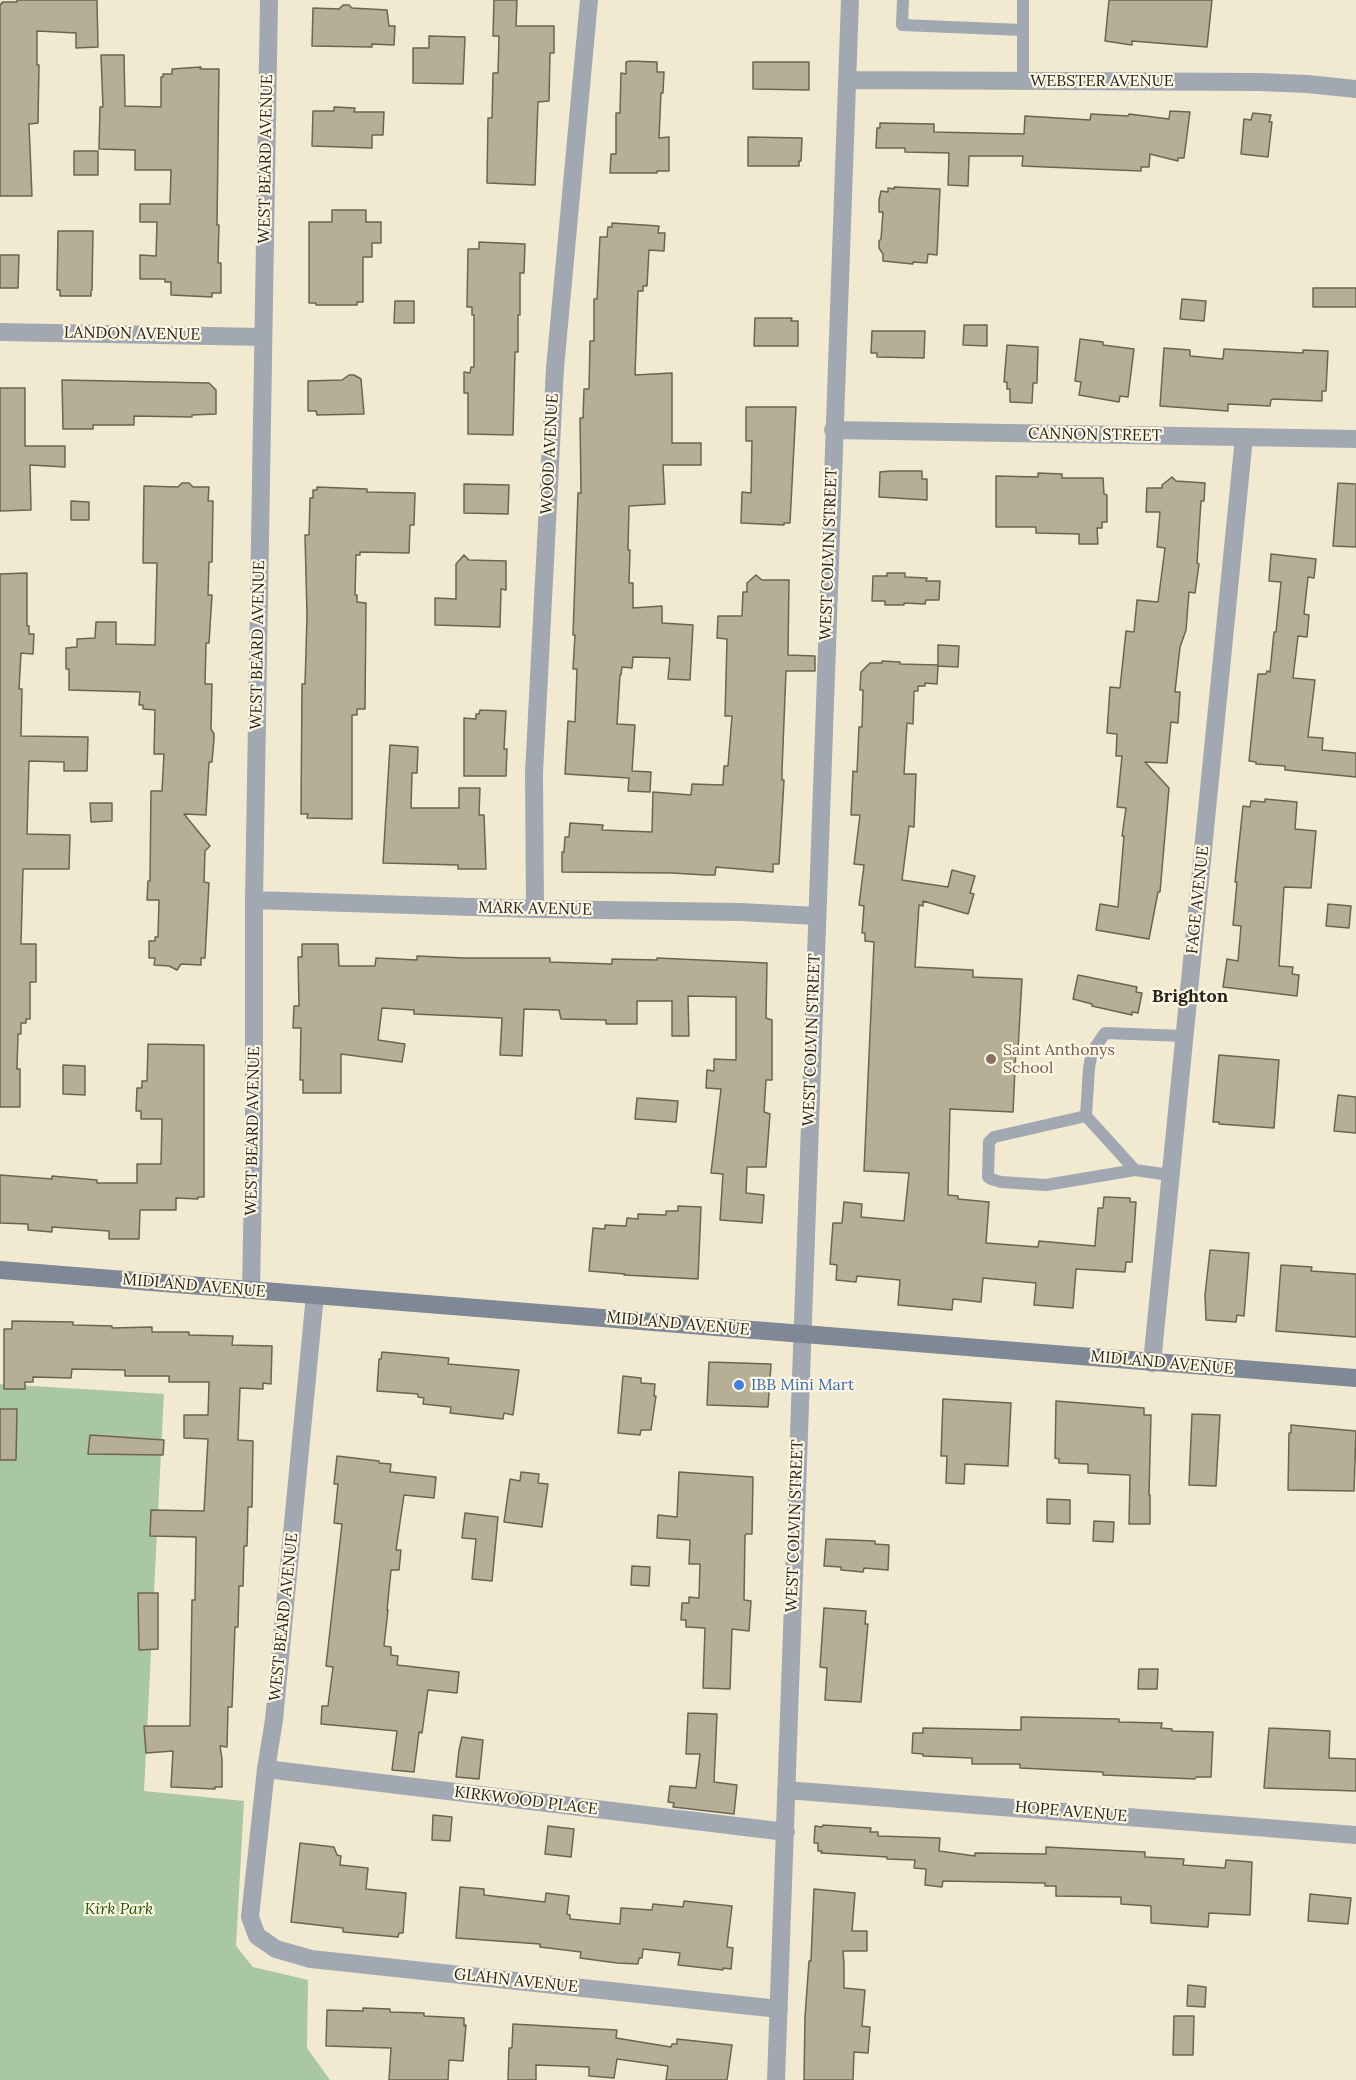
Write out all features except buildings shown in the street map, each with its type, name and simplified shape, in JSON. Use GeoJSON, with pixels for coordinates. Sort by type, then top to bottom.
{"type":"FeatureCollection","features":[{"type":"Feature","properties":{"kind":"street","name":"WEST BEARD AVENUE"},"geometry":{"type":"LineString","coordinates":[[251,1290],[254,900],[269,0]]}},
{"type":"Feature","properties":{"kind":"street","name":"WOOD AVENUE"},"geometry":{"type":"LineString","coordinates":[[535,909],[534,773],[555,368],[589,0]]}},
{"type":"Feature","properties":{"kind":"street","name":"WEST COLVIN STREET"},"geometry":{"type":"LineString","coordinates":[[776,2080],[850,0]]}},
{"type":"Feature","properties":{"kind":"street","name":"WEBSTER AVENUE"},"geometry":{"type":"LineString","coordinates":[[847,80],[1258,82],[1356,89]]}},
{"type":"Feature","properties":{"kind":"street","name":"LANDON AVENUE"},"geometry":{"type":"LineString","coordinates":[[0,332],[263,337]]}},
{"type":"Feature","properties":{"kind":"street","name":"CANNON STREET"},"geometry":{"type":"LineString","coordinates":[[833,430],[1356,439]]}},
{"type":"Feature","properties":{"kind":"street","name":"FAGE AVENUE"},"geometry":{"type":"LineString","coordinates":[[1152,1363],[1244,437]]}},
{"type":"Feature","properties":{"kind":"street","name":"MARK AVENUE"},"geometry":{"type":"LineString","coordinates":[[254,900],[535,909],[740,912],[817,916]]}},
{"type":"Feature","properties":{"kind":"street","name":"MIDLAND AVENUE"},"geometry":{"type":"LineString","coordinates":[[0,1270],[1356,1378]]}},
{"type":"Feature","properties":{"kind":"street","name":"WEST BEARD AVENUE"},"geometry":{"type":"LineString","coordinates":[[257,1936],[250,1917],[266,1769],[274,1720],[315,1295]]}},
{"type":"Feature","properties":{"kind":"street","name":"KIRKWOOD PLACE"},"geometry":{"type":"LineString","coordinates":[[266,1769],[786,1832]]}},
{"type":"Feature","properties":{"kind":"street","name":"HOPE AVENUE"},"geometry":{"type":"LineString","coordinates":[[786,1790],[1356,1835]]}},
{"type":"Feature","properties":{"kind":"street","name":"GLAHN AVENUE"},"geometry":{"type":"LineString","coordinates":[[257,1936],[276,1949],[311,1959],[779,2009]]}},
{"type":"Feature","properties":{"kind":"lane"},"geometry":{"type":"LineString","coordinates":[[903,0],[902,25],[1022,30]]}},
{"type":"Feature","properties":{"kind":"lane"},"geometry":{"type":"LineString","coordinates":[[1023,0],[1023,81]]}},
{"type":"Feature","properties":{"kind":"lane"},"geometry":{"type":"LineString","coordinates":[[1135,1170],[1086,1116],[1090,1059],[1096,1044],[1105,1033],[1184,1036]]}},
{"type":"Feature","properties":{"kind":"lane"},"geometry":{"type":"LineString","coordinates":[[1086,1116],[994,1137],[989,1142],[988,1177],[1001,1182],[1046,1185],[1135,1170],[1170,1175]]}},
{"type":"Feature","properties":{"kind":"green space","name":"Kirk Park"},"geometry":{"type":"Polygon","coordinates":[[[0,1384],[164,1394],[144,1791],[244,1801],[236,1946],[253,1967],[308,1980],[307,2048],[330,2080],[0,2080],[0,1384]]]}},
{"type":"Feature","properties":{"kind":"place","name":"Saint Anthonys School"},"geometry":{"type":"Point","coordinates":[991,1059]}},
{"type":"Feature","properties":{"kind":"place","name":"IBB Mini Mart"},"geometry":{"type":"Point","coordinates":[739,1385]}},
{"type":"Feature","properties":{"kind":"district","name":"Brighton"},"geometry":{"type":"Point","coordinates":[1190,997]}}]}
